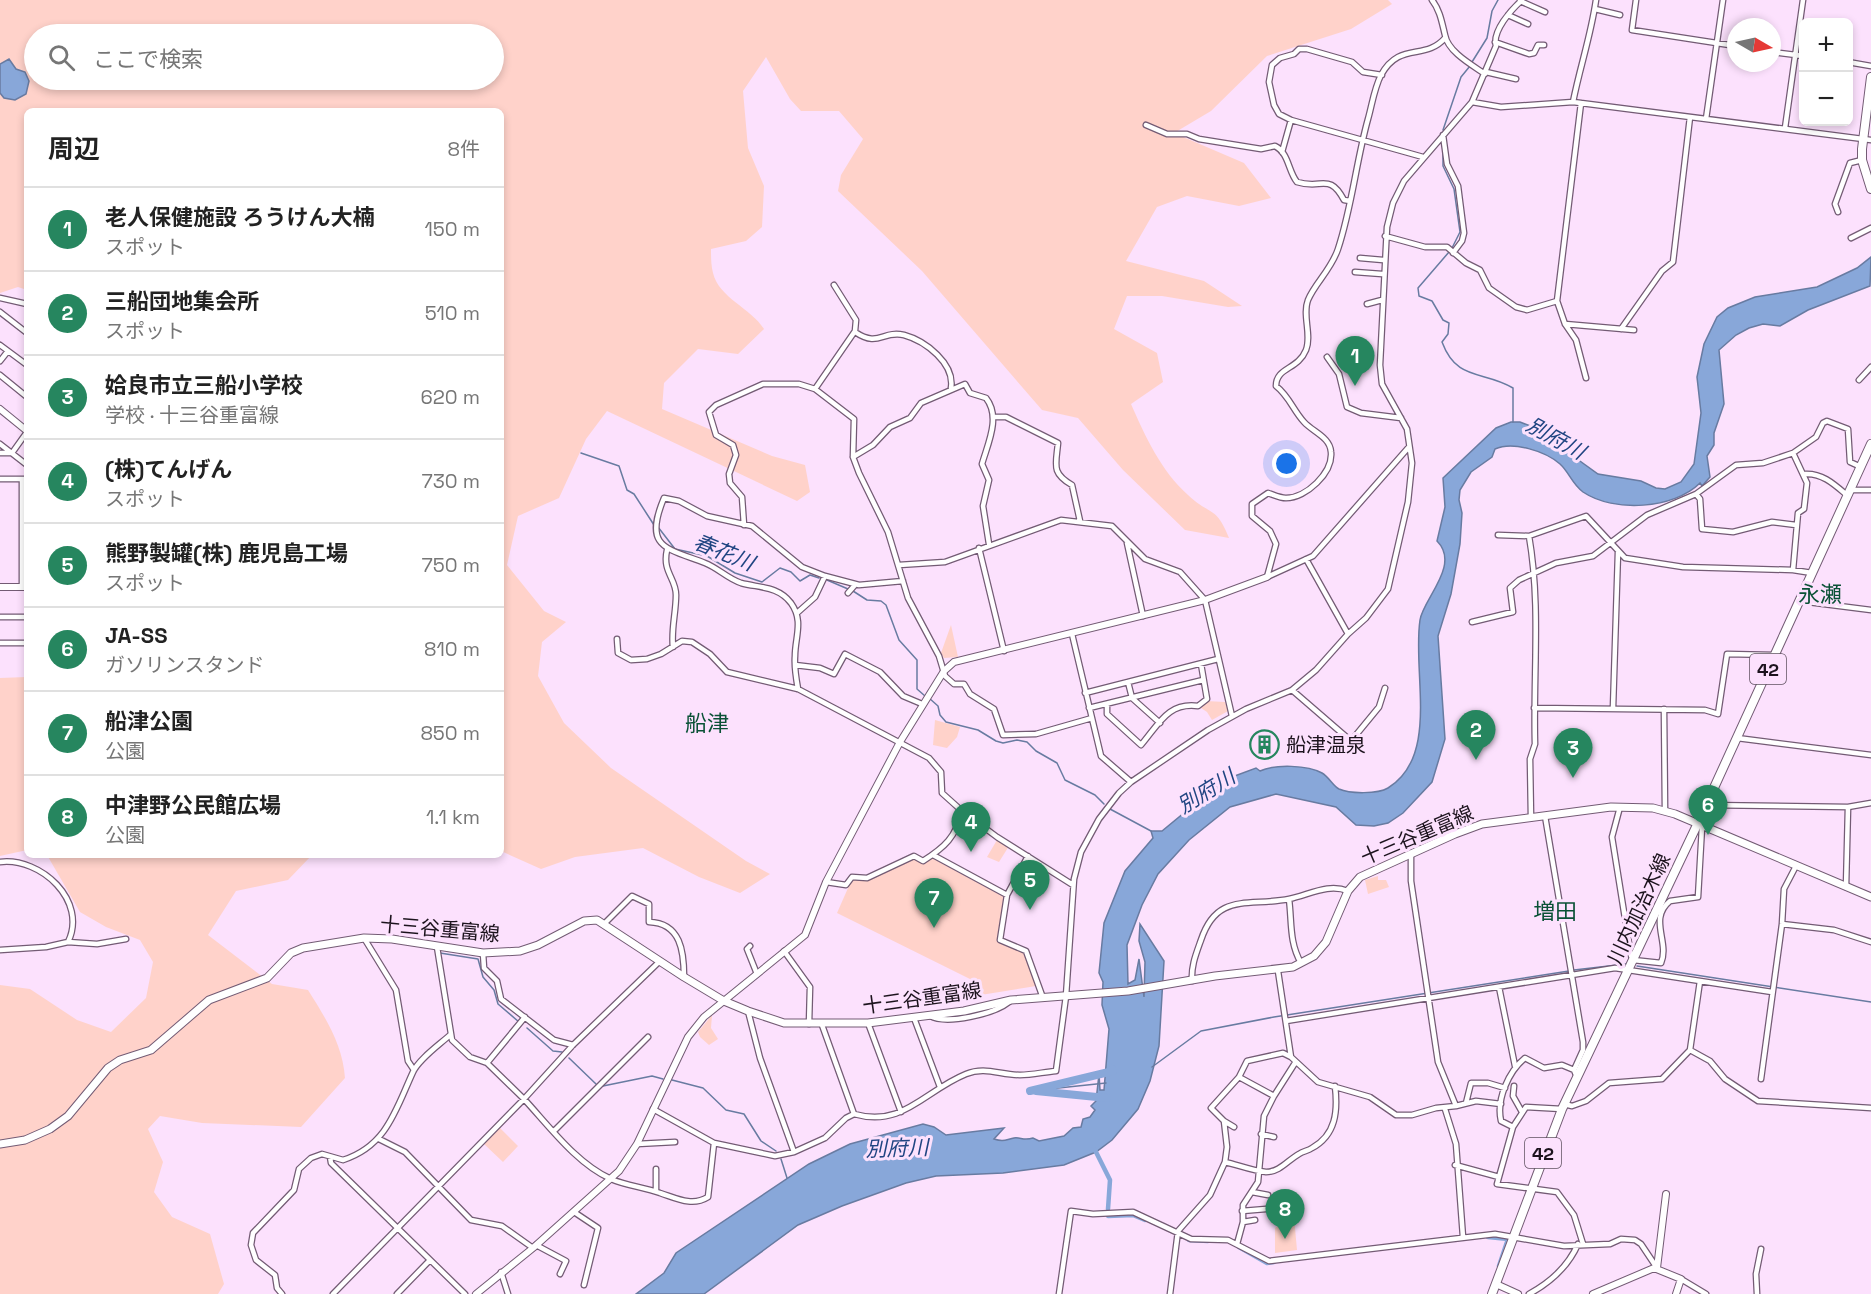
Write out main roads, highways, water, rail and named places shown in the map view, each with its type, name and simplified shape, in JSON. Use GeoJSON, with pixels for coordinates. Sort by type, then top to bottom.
{"type":"FeatureCollection","features":[{"type":"Feature","properties":{"kind":"main road"},"geometry":{"type":"LineString","coordinates":[[1871,77],[1862,138],[1862,160],[1871,189]]}},
{"type":"Feature","properties":{"kind":"main road","name":"川内加治木線"},"geometry":{"type":"LineString","coordinates":[[1492,1294],[1529,1190],[1576,1074],[1700,826],[1705,805],[1871,444]]}},
{"type":"Feature","properties":{"kind":"main road","name":"十三谷重富線"},"geometry":{"type":"LineString","coordinates":[[0,1144],[25,1140],[60,1123],[108,1068],[120,1060],[151,1050],[180,1022],[208,1000],[267,978],[291,953],[303,948],[364,938],[392,939],[483,953],[520,951],[538,945],[584,921],[597,920],[724,1001],[784,1023],[822,1025],[914,1018],[1011,1000],[1096,994],[1278,971],[1302,964],[1326,942],[1348,891],[1369,871],[1482,824],[1545,816],[1620,807],[1665,811],[1871,897]]}},
{"type":"Feature","properties":{"kind":"water"},"geometry":{"type":"Polygon","coordinates":[[[9,59],[16,69],[24,72],[26,94],[15,100],[4,98],[0,93],[0,64],[9,59]]]}},
{"type":"Feature","properties":{"kind":"water"},"geometry":{"type":"Polygon","coordinates":[[[1871,257],[1870,286],[1808,310],[1780,326],[1763,324],[1749,328],[1736,335],[1719,350],[1724,404],[1714,433],[1714,445],[1707,456],[1710,477],[1702,486],[1700,483],[1689,492],[1660,503],[1627,505],[1611,503],[1583,492],[1554,459],[1538,451],[1511,446],[1495,449],[1492,457],[1471,472],[1460,490],[1459,500],[1462,513],[1460,544],[1451,594],[1438,636],[1445,739],[1432,782],[1403,813],[1388,823],[1374,826],[1356,825],[1336,807],[1276,794],[1230,807],[1189,840],[1158,874],[1142,905],[1127,945],[1128,984],[1135,980],[1139,959],[1144,997],[1145,962],[1139,941],[1140,924],[1164,961],[1159,1046],[1150,1081],[1138,1109],[1112,1140],[1096,1152],[1064,1165],[1003,1173],[936,1176],[906,1183],[798,1225],[704,1294],[636,1294],[664,1273],[676,1253],[809,1164],[850,1144],[923,1124],[934,1127],[946,1135],[1004,1128],[994,1139],[1002,1141],[1014,1138],[1033,1138],[1039,1141],[1064,1136],[1073,1128],[1081,1127],[1083,1119],[1090,1117],[1095,1110],[1091,1106],[1096,1101],[1099,1074],[1100,1090],[1104,1090],[1109,1029],[1102,1005],[1103,982],[1099,973],[1104,923],[1125,871],[1153,838],[1151,831],[1162,831],[1224,780],[1256,768],[1260,771],[1283,766],[1309,768],[1322,773],[1339,789],[1357,792],[1383,790],[1404,774],[1414,756],[1419,734],[1421,712],[1418,641],[1420,620],[1439,582],[1445,561],[1443,550],[1437,541],[1445,507],[1443,478],[1496,428],[1511,422],[1520,422],[1538,429],[1549,439],[1558,440],[1573,456],[1598,474],[1641,481],[1656,488],[1665,489],[1681,482],[1694,464],[1701,413],[1697,377],[1704,344],[1717,317],[1728,308],[1755,297],[1817,287],[1857,268],[1871,257]]]}},
{"type":"Feature","properties":{"kind":"waterway"},"geometry":{"type":"LineString","coordinates":[[1472,62],[1487,38],[1492,11],[1498,0]]}},
{"type":"Feature","properties":{"kind":"waterway"},"geometry":{"type":"LineString","coordinates":[[1443,130],[1461,77],[1470,66]]}},
{"type":"Feature","properties":{"kind":"waterway"},"geometry":{"type":"LineString","coordinates":[[1443,153],[1443,166],[1454,189],[1460,232],[1452,248]]}},
{"type":"Feature","properties":{"kind":"waterway"},"geometry":{"type":"LineString","coordinates":[[1449,252],[1418,288],[1419,296],[1432,301],[1443,320],[1449,323],[1448,334],[1442,342],[1455,364],[1472,373],[1502,382],[1513,388],[1513,422]]}},
{"type":"Feature","properties":{"kind":"waterway","name":"春花川"},"geometry":{"type":"LineString","coordinates":[[581,453],[619,466],[627,490],[634,494],[654,525]]}},
{"type":"Feature","properties":{"kind":"waterway","name":"春花川"},"geometry":{"type":"LineString","coordinates":[[658,527],[675,549],[707,556],[735,573],[762,582],[780,568],[791,572],[800,581],[810,575],[819,578]]}},
{"type":"Feature","properties":{"kind":"waterway","name":"春花川"},"geometry":{"type":"LineString","coordinates":[[827,580],[848,589]]}},
{"type":"Feature","properties":{"kind":"waterway","name":"春花川"},"geometry":{"type":"LineString","coordinates":[[853,591],[867,600],[881,601],[886,605],[899,640],[917,660],[917,689],[925,696]]}},
{"type":"Feature","properties":{"kind":"waterway","name":"春花川"},"geometry":{"type":"LineString","coordinates":[[929,698],[938,706],[940,715],[946,722],[978,730],[1003,743],[1017,740],[1027,742],[1036,751],[1057,763],[1065,780],[1095,795],[1104,804]]}},
{"type":"Feature","properties":{"kind":"waterway","name":"春花川"},"geometry":{"type":"LineString","coordinates":[[1110,809],[1151,831]]}},
{"type":"Feature","properties":{"kind":"waterway"},"geometry":{"type":"LineString","coordinates":[[440,953],[478,959],[483,977],[494,990],[498,1004],[519,1022]]}},
{"type":"Feature","properties":{"kind":"waterway"},"geometry":{"type":"LineString","coordinates":[[1574,970],[1626,964]]}},
{"type":"Feature","properties":{"kind":"waterway"},"geometry":{"type":"LineString","coordinates":[[1637,966],[1871,1002]]}},
{"type":"Feature","properties":{"kind":"waterway"},"geometry":{"type":"LineString","coordinates":[[1152,1067],[1201,1031],[1274,1017],[1569,971]]}},
{"type":"Feature","properties":{"kind":"waterway"},"geometry":{"type":"LineString","coordinates":[[527,1028],[553,1051],[562,1052]]}},
{"type":"Feature","properties":{"kind":"waterway"},"geometry":{"type":"LineString","coordinates":[[569,1058],[596,1084]]}},
{"type":"Feature","properties":{"kind":"waterway","name":"別府川"},"geometry":{"type":"LineString","coordinates":[[1030,1091],[1113,1071],[1112,1069]]}},
{"type":"Feature","properties":{"kind":"waterway"},"geometry":{"type":"LineString","coordinates":[[603,1086],[652,1076],[663,1079]]}},
{"type":"Feature","properties":{"kind":"waterway"},"geometry":{"type":"LineString","coordinates":[[672,1080],[703,1088],[726,1110],[744,1114],[761,1141],[776,1151]]}},
{"type":"Feature","properties":{"kind":"waterway"},"geometry":{"type":"LineString","coordinates":[[1030,1091],[1106,1083]]}},
{"type":"Feature","properties":{"kind":"waterway","name":"別府川"},"geometry":{"type":"LineString","coordinates":[[1036,1091],[1107,1098]]}},
{"type":"Feature","properties":{"kind":"waterway"},"geometry":{"type":"LineString","coordinates":[[1092,1150],[1095,1150],[1110,1180],[1108,1209]]}},
{"type":"Feature","properties":{"kind":"waterway"},"geometry":{"type":"LineString","coordinates":[[781,1159],[787,1178]]}},
{"type":"Feature","properties":{"kind":"waterway"},"geometry":{"type":"LineString","coordinates":[[1108,1216],[1133,1215],[1145,1220]]}},
{"type":"Feature","properties":{"kind":"waterway"},"geometry":{"type":"LineString","coordinates":[[1488,1237],[1508,1239],[1499,1266]]}},
{"type":"Feature","properties":{"kind":"waterway"},"geometry":{"type":"LineString","coordinates":[[1189,1240],[1208,1241]]}},
{"type":"Feature","properties":{"kind":"waterway"},"geometry":{"type":"LineString","coordinates":[[1239,1247],[1267,1263],[1274,1262]]}},
{"type":"Feature","properties":{"kind":"place","name":"老人保健施設 ろうけん大楠"},"geometry":{"type":"Point","coordinates":[1355,386]}},
{"type":"Feature","properties":{"kind":"place","name":"船津温泉"},"geometry":{"type":"Point","coordinates":[1265,745]}},
{"type":"Feature","properties":{"kind":"place","name":"三船団地集会所"},"geometry":{"type":"Point","coordinates":[1476,760]}},
{"type":"Feature","properties":{"kind":"place","name":"姶良市立三船小学校"},"geometry":{"type":"Point","coordinates":[1573,778]}},
{"type":"Feature","properties":{"kind":"place","name":"JA-SS"},"geometry":{"type":"Point","coordinates":[1708,835]}},
{"type":"Feature","properties":{"kind":"place","name":"(株)てんげん"},"geometry":{"type":"Point","coordinates":[971,852]}},
{"type":"Feature","properties":{"kind":"place","name":"熊野製罐(株) 鹿児島工場"},"geometry":{"type":"Point","coordinates":[1030,910]}},
{"type":"Feature","properties":{"kind":"place","name":"船津公園"},"geometry":{"type":"Point","coordinates":[934,928]}},
{"type":"Feature","properties":{"kind":"place","name":"中津野公民館広場"},"geometry":{"type":"Point","coordinates":[1285,1239]}},
{"type":"Feature","properties":{"kind":"district","name":"永瀬"},"geometry":{"type":"Point","coordinates":[1820,594]}},
{"type":"Feature","properties":{"kind":"district","name":"船津"},"geometry":{"type":"Point","coordinates":[707,723]}},
{"type":"Feature","properties":{"kind":"district","name":"増田"},"geometry":{"type":"Point","coordinates":[1555,911]}}]}
